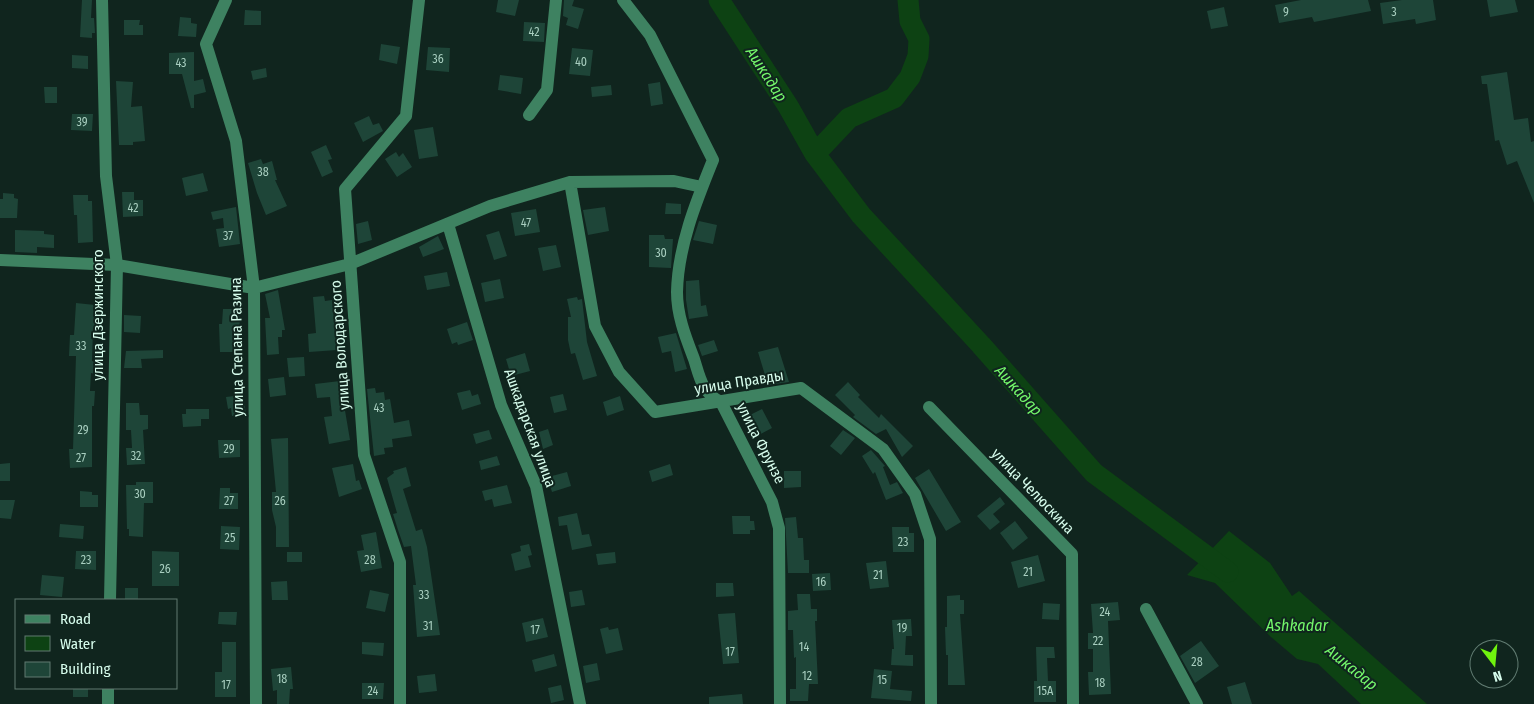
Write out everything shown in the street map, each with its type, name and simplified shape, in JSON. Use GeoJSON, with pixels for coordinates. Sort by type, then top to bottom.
{"type":"FeatureCollection","features":[{"type":"Feature","properties":{"kind":"street","name":"улица Дзержинского"},"geometry":{"type":"LineString","coordinates":[[102,0],[106,176],[117,264],[110,599]]}},
{"type":"Feature","properties":{"kind":"street","name":"улица Степана Разина"},"geometry":{"type":"LineString","coordinates":[[226,0],[206,44],[236,141],[254,288],[256,704]]}},
{"type":"Feature","properties":{"kind":"street","name":"улица Володарского"},"geometry":{"type":"LineString","coordinates":[[400,704],[400,562],[364,455],[345,189],[406,116],[419,0]]}},
{"type":"Feature","properties":{"kind":"street"},"geometry":{"type":"LineString","coordinates":[[529,115],[547,90],[556,0]]}},
{"type":"Feature","properties":{"kind":"street","name":"улица Фрунзе"},"geometry":{"type":"LineString","coordinates":[[623,0],[650,35],[713,160],[683,243],[677,293],[682,327],[701,382],[709,396],[722,402],[772,502],[779,528],[780,704]]}},
{"type":"Feature","properties":{"kind":"street"},"geometry":{"type":"LineString","coordinates":[[0,260],[117,264],[254,288],[350,264],[490,206],[570,182],[674,181],[702,187]]}},
{"type":"Feature","properties":{"kind":"street","name":"улица Правды"},"geometry":{"type":"LineString","coordinates":[[570,182],[595,326],[619,372],[655,412],[801,388],[883,449],[915,494],[930,539],[931,704]]}},
{"type":"Feature","properties":{"kind":"street","name":"Ашкадарская улица"},"geometry":{"type":"LineString","coordinates":[[448,224],[501,405],[536,486],[580,704]]}},
{"type":"Feature","properties":{"kind":"street","name":"улица Челюскина"},"geometry":{"type":"LineString","coordinates":[[929,407],[1072,554],[1073,704]]}},
{"type":"Feature","properties":{"kind":"street"},"geometry":{"type":"LineString","coordinates":[[1146,609],[1197,704]]}},
{"type":"Feature","properties":{"kind":"street"},"geometry":{"type":"LineString","coordinates":[[108,689],[108,704]]}},
{"type":"Feature","properties":{"kind":"water","name":"Ashkadar"},"geometry":{"type":"Polygon","coordinates":[[[1229,531],[1270,563],[1292,596],[1299,591],[1427,704],[1361,704],[1318,664],[1297,659],[1271,637],[1215,583],[1187,575],[1229,531]]]}},
{"type":"Feature","properties":{"kind":"building"},"geometry":{"type":"Polygon","coordinates":[[[82,0],[92,0],[91,18],[94,18],[95,33],[92,33],[92,38],[80,37],[82,0]]]}},
{"type":"Feature","properties":{"kind":"building"},"geometry":{"type":"Polygon","coordinates":[[[498,0],[519,0],[515,16],[496,12],[498,0]]]}},
{"type":"Feature","properties":{"kind":"building"},"geometry":{"type":"Polygon","coordinates":[[[564,0],[574,0],[572,6],[584,9],[578,29],[566,25],[568,18],[563,16],[564,0]]]}},
{"type":"Feature","properties":{"kind":"building"},"geometry":{"type":"Polygon","coordinates":[[[1301,0],[1368,0],[1371,11],[1314,22],[1312,17],[1279,23],[1275,5],[1301,0]]]}},
{"type":"Feature","properties":{"kind":"building"},"geometry":{"type":"Polygon","coordinates":[[[1402,0],[1433,0],[1436,20],[1416,24],[1415,19],[1383,24],[1380,3],[1402,0]]]}},
{"type":"Feature","properties":{"kind":"building"},"geometry":{"type":"Polygon","coordinates":[[[1487,0],[1515,0],[1518,12],[1490,17],[1487,0]]]}},
{"type":"Feature","properties":{"kind":"building"},"geometry":{"type":"Polygon","coordinates":[[[1224,7],[1228,26],[1211,29],[1207,11],[1224,7]]]}},
{"type":"Feature","properties":{"kind":"building"},"geometry":{"type":"Polygon","coordinates":[[[245,10],[261,11],[261,25],[244,25],[245,10]]]}},
{"type":"Feature","properties":{"kind":"building"},"geometry":{"type":"Polygon","coordinates":[[[180,17],[191,18],[191,23],[197,24],[196,37],[178,36],[180,17]]]}},
{"type":"Feature","properties":{"kind":"building"},"geometry":{"type":"Polygon","coordinates":[[[124,20],[140,20],[139,25],[143,25],[143,35],[124,35],[124,20]]]}},
{"type":"Feature","properties":{"kind":"building"},"geometry":{"type":"Polygon","coordinates":[[[524,22],[545,23],[544,42],[523,41],[524,22]]]}},
{"type":"Feature","properties":{"kind":"building"},"geometry":{"type":"Polygon","coordinates":[[[381,44],[400,47],[397,64],[379,60],[381,44]]]}},
{"type":"Feature","properties":{"kind":"building"},"geometry":{"type":"Polygon","coordinates":[[[428,47],[450,48],[449,72],[426,70],[428,47]]]}},
{"type":"Feature","properties":{"kind":"building"},"geometry":{"type":"Polygon","coordinates":[[[572,48],[593,50],[590,76],[569,74],[572,48]]]}},
{"type":"Feature","properties":{"kind":"building"},"geometry":{"type":"Polygon","coordinates":[[[194,52],[194,81],[203,79],[206,92],[194,95],[194,108],[191,108],[182,74],[169,74],[169,53],[194,52]]]}},
{"type":"Feature","properties":{"kind":"building"},"geometry":{"type":"Polygon","coordinates":[[[72,55],[88,56],[88,69],[72,68],[72,55]]]}},
{"type":"Feature","properties":{"kind":"building"},"geometry":{"type":"Polygon","coordinates":[[[266,68],[267,77],[253,80],[251,71],[266,68]]]}},
{"type":"Feature","properties":{"kind":"building"},"geometry":{"type":"Polygon","coordinates":[[[1507,72],[1514,120],[1528,118],[1531,142],[1534,141],[1534,203],[1517,161],[1507,165],[1499,140],[1495,141],[1487,84],[1482,84],[1481,76],[1507,72]]]}},
{"type":"Feature","properties":{"kind":"building"},"geometry":{"type":"Polygon","coordinates":[[[500,75],[523,78],[521,94],[498,90],[500,75]]]}},
{"type":"Feature","properties":{"kind":"building"},"geometry":{"type":"Polygon","coordinates":[[[116,81],[133,82],[131,107],[142,106],[145,141],[133,142],[133,145],[119,145],[116,81]]]}},
{"type":"Feature","properties":{"kind":"building"},"geometry":{"type":"Polygon","coordinates":[[[660,82],[663,104],[651,106],[648,84],[660,82]]]}},
{"type":"Feature","properties":{"kind":"building"},"geometry":{"type":"Polygon","coordinates":[[[611,85],[612,95],[592,97],[591,87],[611,85]]]}},
{"type":"Feature","properties":{"kind":"building"},"geometry":{"type":"Polygon","coordinates":[[[44,87],[57,87],[57,103],[45,103],[44,87]]]}},
{"type":"Feature","properties":{"kind":"building"},"geometry":{"type":"Polygon","coordinates":[[[72,114],[93,114],[92,131],[71,130],[72,114]]]}},
{"type":"Feature","properties":{"kind":"building"},"geometry":{"type":"Polygon","coordinates":[[[369,116],[373,125],[379,123],[383,131],[363,142],[354,123],[369,116]]]}},
{"type":"Feature","properties":{"kind":"building"},"geometry":{"type":"Polygon","coordinates":[[[433,127],[438,156],[419,159],[414,130],[433,127]]]}},
{"type":"Feature","properties":{"kind":"building"},"geometry":{"type":"Polygon","coordinates":[[[326,145],[332,159],[328,160],[333,172],[322,177],[311,152],[326,145]]]}},
{"type":"Feature","properties":{"kind":"building"},"geometry":{"type":"Polygon","coordinates":[[[396,152],[399,157],[403,153],[412,167],[397,177],[385,159],[396,152]]]}},
{"type":"Feature","properties":{"kind":"building"},"geometry":{"type":"Polygon","coordinates":[[[261,159],[263,164],[272,161],[277,180],[275,180],[287,206],[266,215],[248,163],[261,159]]]}},
{"type":"Feature","properties":{"kind":"building"},"geometry":{"type":"Polygon","coordinates":[[[203,173],[208,191],[186,196],[182,178],[203,173]]]}},
{"type":"Feature","properties":{"kind":"building"},"geometry":{"type":"Polygon","coordinates":[[[122,192],[134,192],[134,200],[143,200],[143,216],[123,217],[122,192]]]}},
{"type":"Feature","properties":{"kind":"building"},"geometry":{"type":"Polygon","coordinates":[[[3,193],[14,194],[14,198],[18,199],[17,218],[0,218],[0,199],[3,199],[3,193]]]}},
{"type":"Feature","properties":{"kind":"building"},"geometry":{"type":"Polygon","coordinates":[[[73,195],[88,195],[88,201],[92,201],[93,242],[78,243],[77,215],[74,215],[73,195]]]}},
{"type":"Feature","properties":{"kind":"building"},"geometry":{"type":"Polygon","coordinates":[[[666,203],[681,204],[681,214],[665,214],[666,203]]]}},
{"type":"Feature","properties":{"kind":"building"},"geometry":{"type":"Polygon","coordinates":[[[236,207],[240,244],[219,247],[216,229],[224,228],[223,218],[213,220],[211,212],[236,207]]]}},
{"type":"Feature","properties":{"kind":"building"},"geometry":{"type":"Polygon","coordinates":[[[605,207],[609,231],[588,235],[583,210],[605,207]]]}},
{"type":"Feature","properties":{"kind":"building"},"geometry":{"type":"Polygon","coordinates":[[[536,209],[540,232],[515,236],[511,213],[536,209]]]}},
{"type":"Feature","properties":{"kind":"building"},"geometry":{"type":"Polygon","coordinates":[[[368,221],[372,240],[358,244],[356,224],[368,221]]]}},
{"type":"Feature","properties":{"kind":"building"},"geometry":{"type":"Polygon","coordinates":[[[699,221],[717,225],[713,244],[693,240],[699,221]]]}},
{"type":"Feature","properties":{"kind":"building"},"geometry":{"type":"Polygon","coordinates":[[[15,230],[44,231],[44,234],[54,235],[54,248],[37,247],[37,253],[15,252],[15,230]]]}},
{"type":"Feature","properties":{"kind":"building"},"geometry":{"type":"Polygon","coordinates":[[[499,231],[507,256],[494,260],[486,235],[499,231]]]}},
{"type":"Feature","properties":{"kind":"building"},"geometry":{"type":"Polygon","coordinates":[[[649,235],[664,235],[665,239],[673,239],[671,268],[649,267],[649,235]]]}},
{"type":"Feature","properties":{"kind":"building"},"geometry":{"type":"Polygon","coordinates":[[[438,236],[444,249],[423,257],[419,247],[438,236]]]}},
{"type":"Feature","properties":{"kind":"building"},"geometry":{"type":"Polygon","coordinates":[[[556,245],[561,267],[543,271],[538,248],[556,245]]]}},
{"type":"Feature","properties":{"kind":"building"},"geometry":{"type":"Polygon","coordinates":[[[447,272],[450,286],[427,290],[424,276],[447,272]]]}},
{"type":"Feature","properties":{"kind":"building"},"geometry":{"type":"Polygon","coordinates":[[[500,279],[504,298],[485,302],[481,283],[500,279]]]}},
{"type":"Feature","properties":{"kind":"building"},"geometry":{"type":"Polygon","coordinates":[[[699,280],[701,306],[706,305],[708,316],[689,319],[686,281],[699,280]]]}},
{"type":"Feature","properties":{"kind":"building"},"geometry":{"type":"Polygon","coordinates":[[[278,290],[285,330],[282,330],[282,337],[278,337],[279,354],[267,355],[265,318],[270,318],[265,294],[278,290]]]}},
{"type":"Feature","properties":{"kind":"building"},"geometry":{"type":"Polygon","coordinates":[[[324,296],[325,301],[332,300],[337,350],[309,352],[308,334],[316,333],[313,297],[324,296]]]}},
{"type":"Feature","properties":{"kind":"building"},"geometry":{"type":"Polygon","coordinates":[[[577,297],[578,300],[582,299],[587,342],[597,376],[583,380],[575,353],[571,354],[568,340],[568,317],[571,317],[567,299],[577,297]]]}},
{"type":"Feature","properties":{"kind":"building"},"geometry":{"type":"Polygon","coordinates":[[[76,303],[95,305],[94,312],[101,312],[100,329],[93,328],[92,361],[96,362],[95,374],[91,373],[90,391],[95,391],[94,406],[92,406],[92,467],[70,468],[69,449],[73,449],[76,356],[69,356],[70,335],[74,335],[76,303]]]}},
{"type":"Feature","properties":{"kind":"building"},"geometry":{"type":"Polygon","coordinates":[[[223,309],[240,309],[239,352],[220,352],[219,324],[222,324],[223,309]]]}},
{"type":"Feature","properties":{"kind":"building"},"geometry":{"type":"Polygon","coordinates":[[[124,315],[141,316],[140,333],[124,332],[124,315]]]}},
{"type":"Feature","properties":{"kind":"building"},"geometry":{"type":"Polygon","coordinates":[[[467,322],[473,340],[458,345],[457,342],[452,344],[447,329],[467,322]]]}},
{"type":"Feature","properties":{"kind":"building"},"geometry":{"type":"Polygon","coordinates":[[[676,333],[687,369],[675,372],[671,351],[662,353],[658,337],[676,333]]]}},
{"type":"Feature","properties":{"kind":"building"},"geometry":{"type":"Polygon","coordinates":[[[714,340],[718,351],[702,356],[698,345],[714,340]]]}},
{"type":"Feature","properties":{"kind":"building"},"geometry":{"type":"Polygon","coordinates":[[[778,347],[789,382],[768,385],[758,352],[778,347]]]}},
{"type":"Feature","properties":{"kind":"building"},"geometry":{"type":"Polygon","coordinates":[[[163,350],[163,358],[141,359],[142,368],[124,368],[126,351],[163,350]]]}},
{"type":"Feature","properties":{"kind":"building"},"geometry":{"type":"Polygon","coordinates":[[[525,353],[530,371],[511,376],[506,359],[525,353]]]}},
{"type":"Feature","properties":{"kind":"building"},"geometry":{"type":"Polygon","coordinates":[[[304,357],[305,376],[289,377],[287,358],[304,357]]]}},
{"type":"Feature","properties":{"kind":"building"},"geometry":{"type":"Polygon","coordinates":[[[284,377],[286,395],[270,397],[268,379],[284,377]]]}},
{"type":"Feature","properties":{"kind":"building"},"geometry":{"type":"Polygon","coordinates":[[[340,381],[350,440],[329,444],[324,417],[332,416],[330,397],[317,398],[315,384],[340,381]]]}},
{"type":"Feature","properties":{"kind":"building"},"geometry":{"type":"Polygon","coordinates":[[[848,382],[860,395],[858,397],[879,418],[881,414],[913,446],[902,457],[886,429],[876,434],[853,417],[855,415],[835,395],[848,382]]]}},
{"type":"Feature","properties":{"kind":"building"},"geometry":{"type":"Polygon","coordinates":[[[375,388],[376,393],[384,392],[385,400],[390,399],[394,423],[409,420],[412,436],[392,439],[393,447],[384,448],[385,454],[374,456],[367,389],[375,388]]]}},
{"type":"Feature","properties":{"kind":"building"},"geometry":{"type":"Polygon","coordinates":[[[470,390],[472,396],[478,394],[481,404],[462,410],[457,393],[470,390]]]}},
{"type":"Feature","properties":{"kind":"building"},"geometry":{"type":"Polygon","coordinates":[[[563,394],[567,410],[554,413],[550,397],[563,394]]]}},
{"type":"Feature","properties":{"kind":"building"},"geometry":{"type":"Polygon","coordinates":[[[243,395],[246,414],[232,416],[231,408],[228,409],[226,397],[243,395]]]}},
{"type":"Feature","properties":{"kind":"building"},"geometry":{"type":"Polygon","coordinates":[[[620,396],[624,410],[607,416],[603,402],[620,396]]]}},
{"type":"Feature","properties":{"kind":"building"},"geometry":{"type":"Polygon","coordinates":[[[126,403],[139,403],[140,415],[148,415],[148,429],[143,430],[145,464],[127,465],[126,448],[132,448],[131,430],[126,430],[126,403]]]}},
{"type":"Feature","properties":{"kind":"building"},"geometry":{"type":"Polygon","coordinates":[[[186,409],[209,409],[209,419],[201,419],[201,426],[183,427],[182,414],[186,414],[186,409]]]}},
{"type":"Feature","properties":{"kind":"building"},"geometry":{"type":"Polygon","coordinates":[[[762,409],[772,428],[753,438],[744,422],[750,419],[748,416],[762,409]]]}},
{"type":"Feature","properties":{"kind":"building"},"geometry":{"type":"Polygon","coordinates":[[[548,429],[553,445],[543,449],[539,432],[548,429]]]}},
{"type":"Feature","properties":{"kind":"building"},"geometry":{"type":"Polygon","coordinates":[[[489,430],[492,439],[476,444],[473,434],[489,430]]]}},
{"type":"Feature","properties":{"kind":"building"},"geometry":{"type":"Polygon","coordinates":[[[843,430],[855,438],[841,455],[830,446],[843,430]]]}},
{"type":"Feature","properties":{"kind":"building"},"geometry":{"type":"Polygon","coordinates":[[[288,438],[289,547],[276,547],[272,492],[276,492],[271,439],[288,438]]]}},
{"type":"Feature","properties":{"kind":"building"},"geometry":{"type":"Polygon","coordinates":[[[218,440],[240,440],[240,457],[219,458],[218,440]]]}},
{"type":"Feature","properties":{"kind":"building"},"geometry":{"type":"Polygon","coordinates":[[[871,450],[885,466],[883,467],[890,485],[897,482],[903,493],[886,500],[875,472],[873,474],[862,456],[871,450]]]}},
{"type":"Feature","properties":{"kind":"building"},"geometry":{"type":"Polygon","coordinates":[[[497,456],[500,465],[481,470],[479,461],[497,456]]]}},
{"type":"Feature","properties":{"kind":"building"},"geometry":{"type":"Polygon","coordinates":[[[10,463],[10,481],[0,481],[0,464],[10,463]]]}},
{"type":"Feature","properties":{"kind":"building"},"geometry":{"type":"Polygon","coordinates":[[[353,464],[356,481],[359,480],[362,489],[339,497],[332,468],[353,464]]]}},
{"type":"Feature","properties":{"kind":"building"},"geometry":{"type":"Polygon","coordinates":[[[670,464],[673,475],[652,482],[649,471],[670,464]]]}},
{"type":"Feature","properties":{"kind":"building"},"geometry":{"type":"Polygon","coordinates":[[[406,467],[411,486],[403,489],[416,531],[422,529],[427,547],[440,635],[417,637],[413,585],[416,585],[411,546],[404,547],[398,530],[393,514],[397,513],[387,478],[394,473],[393,471],[406,467]]]}},
{"type":"Feature","properties":{"kind":"building"},"geometry":{"type":"Polygon","coordinates":[[[929,469],[961,522],[946,531],[915,478],[929,469]]]}},
{"type":"Feature","properties":{"kind":"building"},"geometry":{"type":"Polygon","coordinates":[[[784,471],[801,471],[801,487],[784,488],[784,471]]]}},
{"type":"Feature","properties":{"kind":"building"},"geometry":{"type":"Polygon","coordinates":[[[567,472],[571,486],[552,492],[549,482],[554,481],[552,476],[567,472]]]}},
{"type":"Feature","properties":{"kind":"building"},"geometry":{"type":"Polygon","coordinates":[[[136,482],[153,482],[153,503],[144,503],[143,537],[129,536],[129,529],[127,529],[126,485],[136,485],[136,482]]]}},
{"type":"Feature","properties":{"kind":"building"},"geometry":{"type":"Polygon","coordinates":[[[507,485],[512,503],[494,507],[492,499],[485,501],[482,491],[507,485]]]}},
{"type":"Feature","properties":{"kind":"building"},"geometry":{"type":"Polygon","coordinates":[[[220,488],[230,488],[230,493],[238,493],[238,509],[219,509],[220,488]]]}},
{"type":"Feature","properties":{"kind":"building"},"geometry":{"type":"Polygon","coordinates":[[[80,491],[92,492],[92,495],[98,495],[98,507],[80,507],[80,491]]]}},
{"type":"Feature","properties":{"kind":"building"},"geometry":{"type":"Polygon","coordinates":[[[1000,497],[1005,504],[993,514],[1000,522],[990,530],[977,516],[1000,497]]]}},
{"type":"Feature","properties":{"kind":"building"},"geometry":{"type":"Polygon","coordinates":[[[0,500],[15,500],[11,519],[0,518],[0,500]]]}},
{"type":"Feature","properties":{"kind":"building"},"geometry":{"type":"Polygon","coordinates":[[[577,513],[582,535],[589,534],[592,546],[572,550],[567,525],[559,526],[558,517],[577,513]]]}},
{"type":"Feature","properties":{"kind":"building"},"geometry":{"type":"Polygon","coordinates":[[[732,516],[750,516],[750,521],[754,521],[755,530],[750,530],[750,534],[733,534],[732,516]]]}},
{"type":"Feature","properties":{"kind":"building"},"geometry":{"type":"Polygon","coordinates":[[[796,517],[798,538],[803,538],[804,560],[809,560],[809,573],[788,573],[785,518],[796,517]]]}},
{"type":"Feature","properties":{"kind":"building"},"geometry":{"type":"Polygon","coordinates":[[[1015,521],[1028,538],[1013,550],[1000,533],[1015,521]]]}},
{"type":"Feature","properties":{"kind":"building"},"geometry":{"type":"Polygon","coordinates":[[[60,524],[84,526],[83,539],[59,537],[60,524]]]}},
{"type":"Feature","properties":{"kind":"building"},"geometry":{"type":"Polygon","coordinates":[[[221,526],[240,527],[239,550],[220,549],[221,526]]]}},
{"type":"Feature","properties":{"kind":"building"},"geometry":{"type":"Polygon","coordinates":[[[892,527],[909,527],[909,533],[914,533],[914,552],[893,552],[892,527]]]}},
{"type":"Feature","properties":{"kind":"building"},"geometry":{"type":"Polygon","coordinates":[[[376,532],[382,568],[361,572],[357,551],[364,550],[361,535],[376,532]]]}},
{"type":"Feature","properties":{"kind":"building"},"geometry":{"type":"Polygon","coordinates":[[[529,544],[532,555],[528,556],[531,567],[515,571],[511,554],[521,551],[520,546],[529,544]]]}},
{"type":"Feature","properties":{"kind":"building"},"geometry":{"type":"Polygon","coordinates":[[[76,551],[96,551],[96,570],[75,569],[76,551]]]}},
{"type":"Feature","properties":{"kind":"building"},"geometry":{"type":"Polygon","coordinates":[[[152,551],[179,552],[179,586],[152,586],[152,551]]]}},
{"type":"Feature","properties":{"kind":"building"},"geometry":{"type":"Polygon","coordinates":[[[287,552],[302,552],[302,562],[287,562],[287,552]]]}},
{"type":"Feature","properties":{"kind":"building"},"geometry":{"type":"Polygon","coordinates":[[[615,552],[616,563],[598,565],[596,554],[615,552]]]}},
{"type":"Feature","properties":{"kind":"building"},"geometry":{"type":"Polygon","coordinates":[[[1038,555],[1045,581],[1018,588],[1011,562],[1038,555]]]}},
{"type":"Feature","properties":{"kind":"building"},"geometry":{"type":"Polygon","coordinates":[[[886,561],[889,587],[870,589],[866,563],[886,561]]]}},
{"type":"Feature","properties":{"kind":"building"},"geometry":{"type":"Polygon","coordinates":[[[830,573],[831,590],[813,591],[812,574],[830,573]]]}},
{"type":"Feature","properties":{"kind":"building"},"geometry":{"type":"Polygon","coordinates":[[[42,575],[64,577],[62,597],[40,595],[42,575]]]}},
{"type":"Feature","properties":{"kind":"building"},"geometry":{"type":"Polygon","coordinates":[[[287,581],[288,600],[272,600],[271,582],[287,581]]]}},
{"type":"Feature","properties":{"kind":"building"},"geometry":{"type":"Polygon","coordinates":[[[716,583],[733,583],[734,596],[716,597],[716,583]]]}},
{"type":"Feature","properties":{"kind":"building"},"geometry":{"type":"Polygon","coordinates":[[[125,588],[138,588],[138,599],[125,599],[125,588]]]}},
{"type":"Feature","properties":{"kind":"building"},"geometry":{"type":"Polygon","coordinates":[[[370,590],[389,594],[385,612],[366,608],[370,590]]]}},
{"type":"Feature","properties":{"kind":"building"},"geometry":{"type":"Polygon","coordinates":[[[582,590],[585,605],[571,607],[569,592],[582,590]]]}},
{"type":"Feature","properties":{"kind":"building"},"geometry":{"type":"Polygon","coordinates":[[[797,594],[810,594],[811,609],[817,609],[817,621],[815,621],[818,684],[809,684],[808,701],[790,701],[790,689],[796,689],[796,657],[794,658],[793,630],[788,630],[788,611],[798,610],[797,594]]]}},
{"type":"Feature","properties":{"kind":"building"},"geometry":{"type":"Polygon","coordinates":[[[960,595],[960,600],[964,600],[964,614],[960,614],[965,685],[948,685],[948,655],[946,655],[945,627],[947,627],[947,596],[960,595]]]}},
{"type":"Feature","properties":{"kind":"building"},"geometry":{"type":"Polygon","coordinates":[[[1118,602],[1120,620],[1108,621],[1111,694],[1089,695],[1088,672],[1093,672],[1093,649],[1088,649],[1088,633],[1093,633],[1091,604],[1118,602]]]}},
{"type":"Feature","properties":{"kind":"building"},"geometry":{"type":"Polygon","coordinates":[[[1043,603],[1060,604],[1059,620],[1042,619],[1043,603]]]}},
{"type":"Feature","properties":{"kind":"building"},"geometry":{"type":"Polygon","coordinates":[[[219,612],[237,612],[236,625],[218,624],[219,612]]]}},
{"type":"Feature","properties":{"kind":"building"},"geometry":{"type":"Polygon","coordinates":[[[735,613],[739,663],[723,664],[718,614],[735,613]]]}},
{"type":"Feature","properties":{"kind":"building"},"geometry":{"type":"Polygon","coordinates":[[[543,618],[548,637],[526,642],[522,623],[543,618]]]}},
{"type":"Feature","properties":{"kind":"building"},"geometry":{"type":"Polygon","coordinates":[[[911,619],[912,636],[906,636],[905,655],[913,655],[913,666],[891,665],[892,649],[894,649],[892,620],[911,619]]]}},
{"type":"Feature","properties":{"kind":"building"},"geometry":{"type":"Polygon","coordinates":[[[608,627],[609,630],[618,628],[623,650],[606,654],[600,629],[608,627]]]}},
{"type":"Feature","properties":{"kind":"building"},"geometry":{"type":"Polygon","coordinates":[[[1201,641],[1219,666],[1195,683],[1180,656],[1201,641]]]}},
{"type":"Feature","properties":{"kind":"building"},"geometry":{"type":"Polygon","coordinates":[[[222,642],[236,642],[236,697],[215,697],[215,672],[222,672],[222,642]]]}},
{"type":"Feature","properties":{"kind":"building"},"geometry":{"type":"Polygon","coordinates":[[[362,642],[384,643],[383,656],[362,654],[362,642]]]}},
{"type":"Feature","properties":{"kind":"building"},"geometry":{"type":"Polygon","coordinates":[[[1036,647],[1054,647],[1055,658],[1047,658],[1048,681],[1056,681],[1056,702],[1034,702],[1034,681],[1037,681],[1036,647]]]}},
{"type":"Feature","properties":{"kind":"building"},"geometry":{"type":"Polygon","coordinates":[[[554,654],[557,666],[535,672],[532,660],[554,654]]]}},
{"type":"Feature","properties":{"kind":"building"},"geometry":{"type":"Polygon","coordinates":[[[597,663],[600,680],[586,683],[583,666],[597,663]]]}},
{"type":"Feature","properties":{"kind":"building"},"geometry":{"type":"Polygon","coordinates":[[[291,667],[293,689],[290,689],[289,704],[277,704],[277,690],[273,691],[271,669],[291,667]]]}},
{"type":"Feature","properties":{"kind":"building"},"geometry":{"type":"Polygon","coordinates":[[[874,669],[892,671],[890,689],[912,691],[911,701],[871,698],[874,669]]]}},
{"type":"Feature","properties":{"kind":"building"},"geometry":{"type":"Polygon","coordinates":[[[435,674],[437,691],[419,693],[417,676],[435,674]]]}},
{"type":"Feature","properties":{"kind":"building"},"geometry":{"type":"Polygon","coordinates":[[[1245,682],[1252,704],[1232,704],[1227,687],[1245,682]]]}},
{"type":"Feature","properties":{"kind":"building"},"geometry":{"type":"Polygon","coordinates":[[[362,683],[384,683],[383,699],[362,699],[362,683]]]}},
{"type":"Feature","properties":{"kind":"building"},"geometry":{"type":"Polygon","coordinates":[[[561,685],[564,700],[551,703],[548,688],[561,685]]]}},
{"type":"Feature","properties":{"kind":"building"},"geometry":{"type":"Polygon","coordinates":[[[73,689],[88,689],[88,697],[73,697],[73,689]]]}},
{"type":"Feature","properties":{"kind":"building"},"geometry":{"type":"Polygon","coordinates":[[[742,694],[743,704],[709,704],[709,697],[742,694]]]}},
{"type":"Feature","properties":{"kind":"waterway","name":"Ашкадар"},"geometry":{"type":"LineString","coordinates":[[719,0],[788,106],[815,154],[861,215],[981,345],[1094,473],[1228,572]]}},
{"type":"Feature","properties":{"kind":"waterway"},"geometry":{"type":"LineString","coordinates":[[815,154],[849,118],[894,98],[910,77],[918,56],[919,39],[910,21],[908,0]]}}]}
